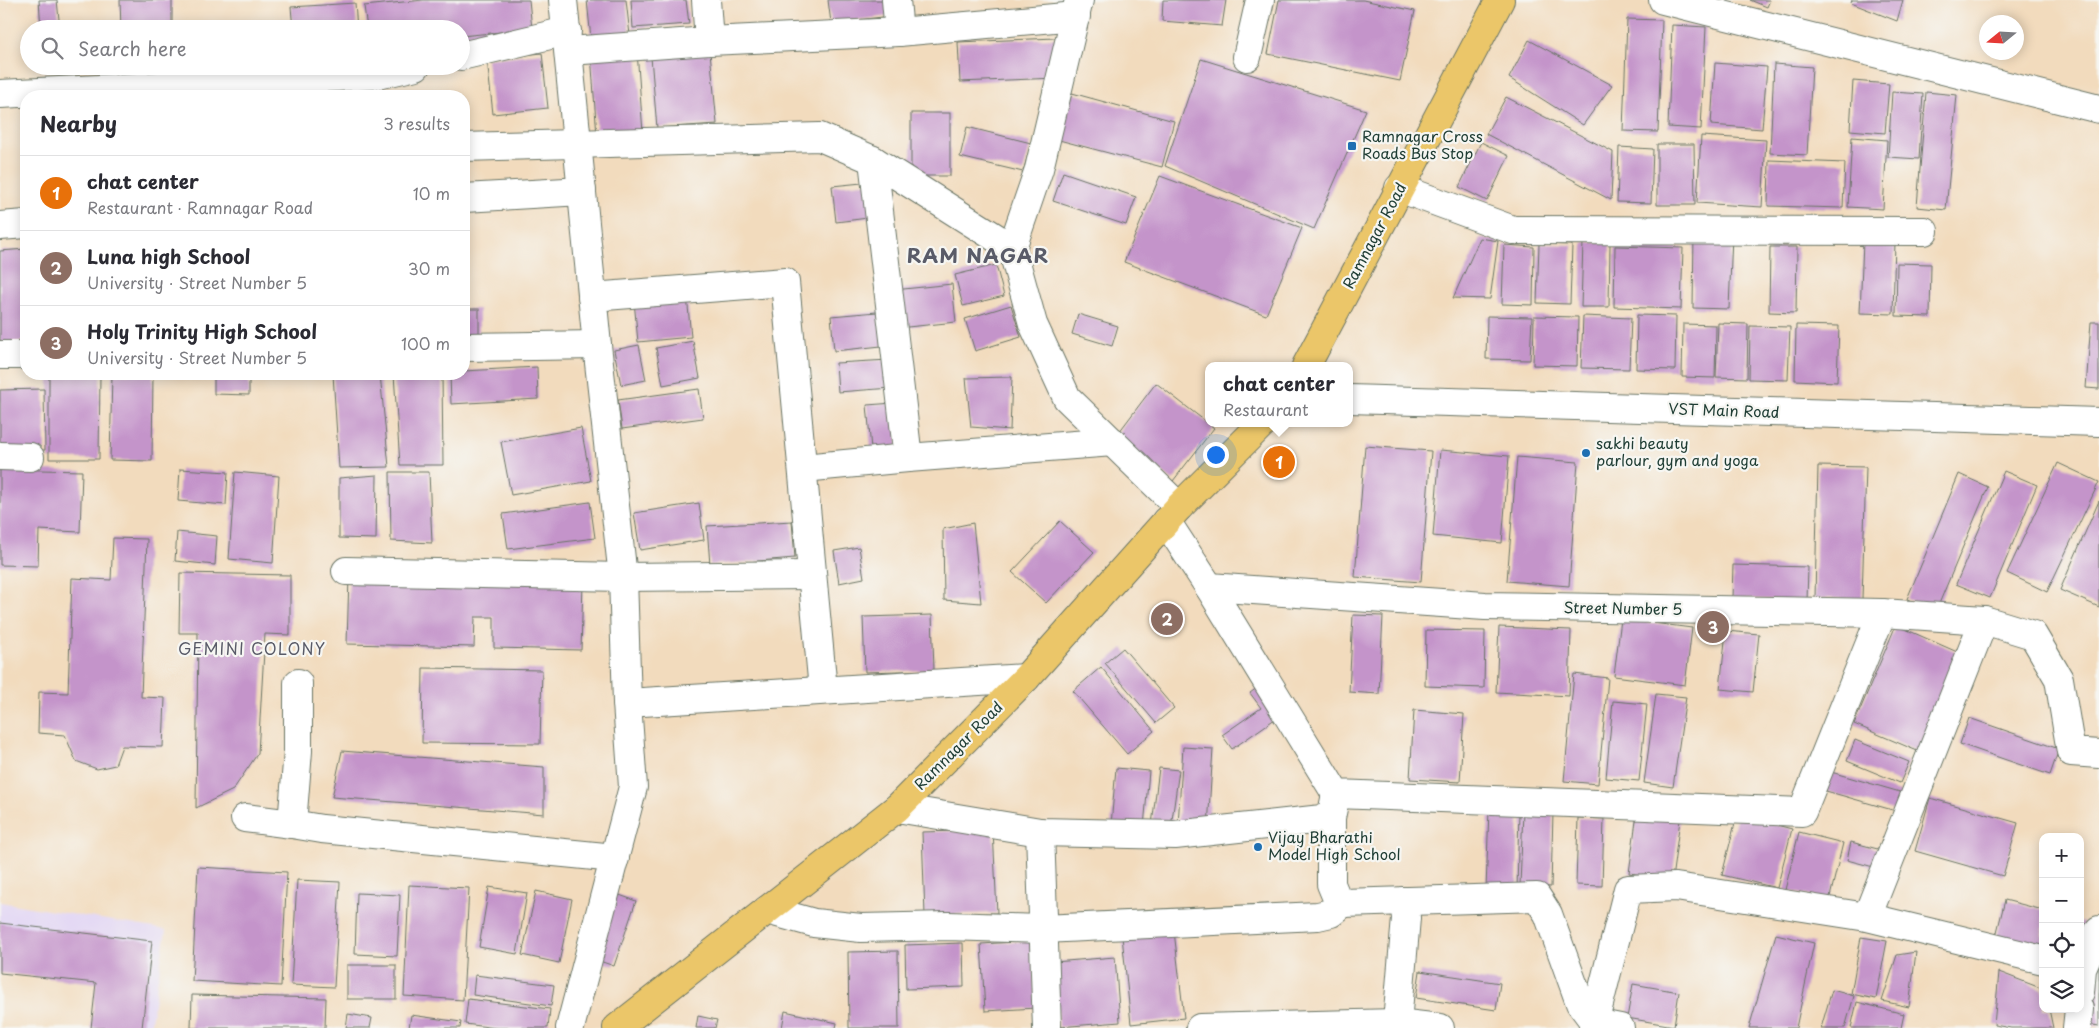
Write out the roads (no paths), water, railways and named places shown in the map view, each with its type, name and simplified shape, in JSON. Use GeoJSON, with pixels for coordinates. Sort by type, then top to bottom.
{"type":"FeatureCollection","features":[{"type":"Feature","properties":{"kind":"main road","name":"Ramnagar Road"},"geometry":{"type":"LineString","coordinates":[[1308,362],[1500,0]]}},
{"type":"Feature","properties":{"kind":"main road","name":"Ramnagar Road"},"geometry":{"type":"LineString","coordinates":[[617,1028],[897,808],[1026,678],[1173,514],[1259,427]]}},
{"type":"Feature","properties":{"kind":"street"},"geometry":{"type":"LineString","coordinates":[[563,0],[622,577],[627,703],[633,786],[570,1028]]}},
{"type":"Feature","properties":{"kind":"street"},"geometry":{"type":"LineString","coordinates":[[706,0],[709,41]]}},
{"type":"Feature","properties":{"kind":"street"},"geometry":{"type":"LineString","coordinates":[[896,0],[899,32]]}},
{"type":"Feature","properties":{"kind":"street"},"geometry":{"type":"LineString","coordinates":[[1247,57],[1260,0]]}},
{"type":"Feature","properties":{"kind":"street"},"geometry":{"type":"LineString","coordinates":[[1664,0],[2099,109]]}},
{"type":"Feature","properties":{"kind":"street"},"geometry":{"type":"LineString","coordinates":[[470,55],[568,41],[709,41],[899,32],[1078,8],[1039,169],[1012,248],[1032,324],[1067,398],[1113,442],[1173,514],[1209,587],[1333,806],[1330,884],[1336,896],[1343,903]]}},
{"type":"Feature","properties":{"kind":"street"},"geometry":{"type":"LineString","coordinates":[[79,90],[377,75]]}},
{"type":"Feature","properties":{"kind":"street"},"geometry":{"type":"LineString","coordinates":[[0,94],[20,93]]}},
{"type":"Feature","properties":{"kind":"street"},"geometry":{"type":"LineString","coordinates":[[470,147],[820,137],[873,160],[1012,248]]}},
{"type":"Feature","properties":{"kind":"street"},"geometry":{"type":"LineString","coordinates":[[873,160],[908,458]]}},
{"type":"Feature","properties":{"kind":"street"},"geometry":{"type":"LineString","coordinates":[[1399,188],[1513,230],[1924,231]]}},
{"type":"Feature","properties":{"kind":"street"},"geometry":{"type":"LineString","coordinates":[[470,198],[582,191]]}},
{"type":"Feature","properties":{"kind":"street"},"geometry":{"type":"LineString","coordinates":[[0,226],[20,224]]}},
{"type":"Feature","properties":{"kind":"street"},"geometry":{"type":"LineString","coordinates":[[592,297],[785,282],[823,690]]}},
{"type":"Feature","properties":{"kind":"street"},"geometry":{"type":"LineString","coordinates":[[470,348],[597,345]]}},
{"type":"Feature","properties":{"kind":"street"},"geometry":{"type":"LineString","coordinates":[[0,355],[20,355]]}},
{"type":"Feature","properties":{"kind":"street","name":"VST Main Road"},"geometry":{"type":"LineString","coordinates":[[1353,399],[2099,422]]}},
{"type":"Feature","properties":{"kind":"street"},"geometry":{"type":"LineString","coordinates":[[803,468],[1113,442]]}},
{"type":"Feature","properties":{"kind":"street"},"geometry":{"type":"LineString","coordinates":[[0,456],[30,457]]}},
{"type":"Feature","properties":{"kind":"street"},"geometry":{"type":"LineString","coordinates":[[346,571],[622,577],[812,575]]}},
{"type":"Feature","properties":{"kind":"street","name":"Street Number 5"},"geometry":{"type":"LineString","coordinates":[[1209,587],[1485,606],[1882,613],[1984,620],[2033,635],[2060,678],[2071,752],[2099,754]]}},
{"type":"Feature","properties":{"kind":"street"},"geometry":{"type":"LineString","coordinates":[[897,808],[1040,832],[1175,835],[1333,806],[1802,812],[1882,613]]}},
{"type":"Feature","properties":{"kind":"street"},"geometry":{"type":"LineString","coordinates":[[1867,917],[1984,620]]}},
{"type":"Feature","properties":{"kind":"street"},"geometry":{"type":"LineString","coordinates":[[627,703],[1026,678]]}},
{"type":"Feature","properties":{"kind":"street"},"geometry":{"type":"LineString","coordinates":[[292,824],[298,752],[298,683]]}},
{"type":"Feature","properties":{"kind":"street"},"geometry":{"type":"LineString","coordinates":[[245,818],[322,829],[615,858]]}},
{"type":"Feature","properties":{"kind":"street"},"geometry":{"type":"LineString","coordinates":[[1040,832],[1047,1028]]}},
{"type":"Feature","properties":{"kind":"street"},"geometry":{"type":"LineString","coordinates":[[1603,1026],[1628,889],[1676,887],[1867,917],[2039,959]]}},
{"type":"Feature","properties":{"kind":"street"},"geometry":{"type":"LineString","coordinates":[[767,910],[814,923],[861,928],[948,926],[1043,929],[1318,916],[1331,913],[1343,903],[1537,896],[1548,914],[1580,1003],[1603,1026]]}},
{"type":"Feature","properties":{"kind":"street"},"geometry":{"type":"LineString","coordinates":[[1397,1023],[1406,918],[1404,901]]}},
{"type":"Feature","properties":{"kind":"street"},"geometry":{"type":"LineString","coordinates":[[2084,969],[2099,930]]}},
{"type":"Feature","properties":{"kind":"street"},"geometry":{"type":"LineString","coordinates":[[2077,1028],[2079,1013]]}},
{"type":"Feature","properties":{"kind":"street"},"geometry":{"type":"LineString","coordinates":[[1202,1028],[1397,1023],[1440,1028]]}},
{"type":"Feature","properties":{"kind":"place","name":"Ramnagar Cross Roads Bus Stop"},"geometry":{"type":"Point","coordinates":[1352,146]}},
{"type":"Feature","properties":{"kind":"place","name":"sakhi beauty parlour, gym and yoga"},"geometry":{"type":"Point","coordinates":[1586,453]}},
{"type":"Feature","properties":{"kind":"place","name":"chat center"},"geometry":{"type":"Point","coordinates":[1279,462]}},
{"type":"Feature","properties":{"kind":"place","name":"Luna high School"},"geometry":{"type":"Point","coordinates":[1167,619]}},
{"type":"Feature","properties":{"kind":"place","name":"Holy Trinity High School"},"geometry":{"type":"Point","coordinates":[1713,627]}},
{"type":"Feature","properties":{"kind":"place","name":"Vijay Bharathi Model High School"},"geometry":{"type":"Point","coordinates":[1258,847]}},
{"type":"Feature","properties":{"kind":"district","name":"RAM NAGAR"},"geometry":{"type":"Point","coordinates":[978,256]}},
{"type":"Feature","properties":{"kind":"district","name":"GEMINI COLONY"},"geometry":{"type":"Point","coordinates":[252,649]}}]}
